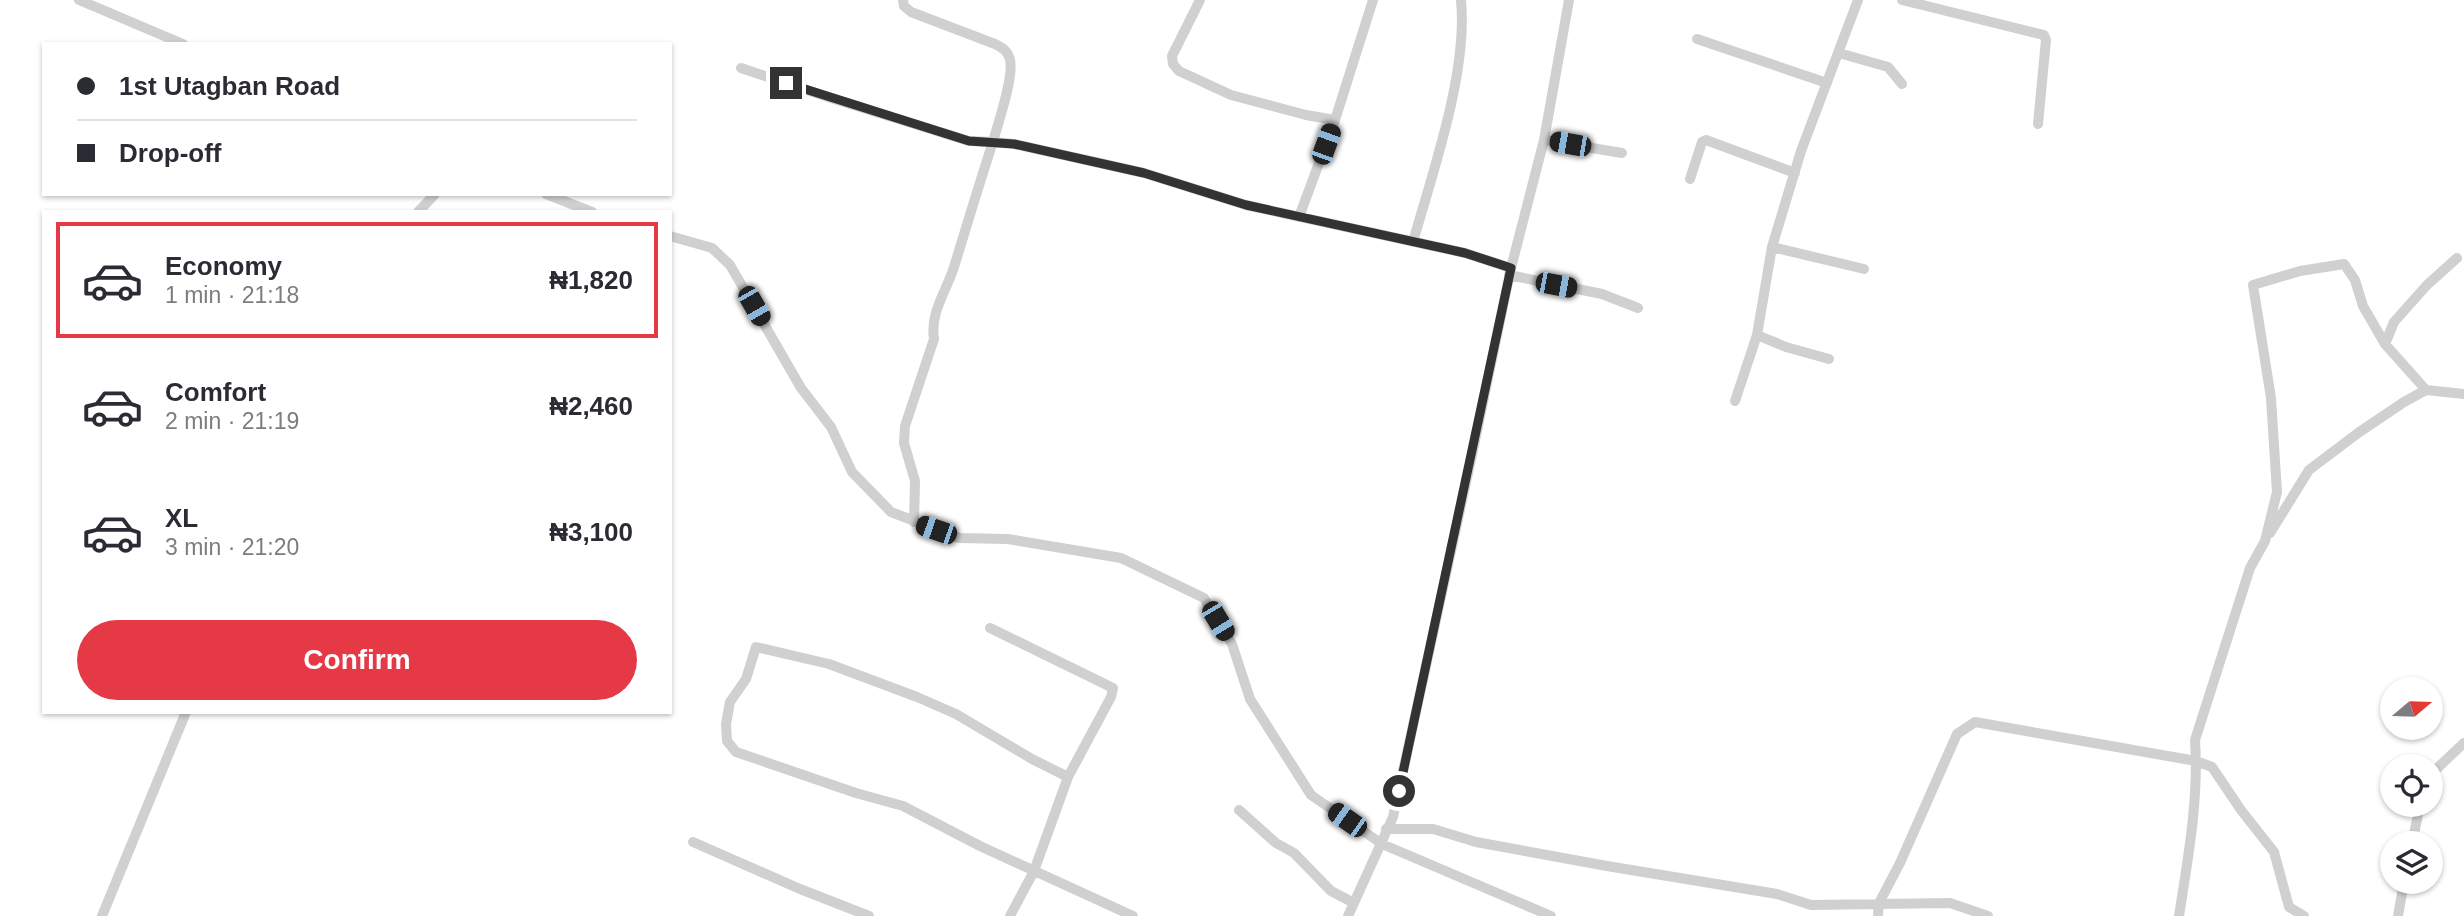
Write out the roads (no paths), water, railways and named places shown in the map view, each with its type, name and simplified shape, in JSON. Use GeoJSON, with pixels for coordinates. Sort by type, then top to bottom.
{"type":"FeatureCollection","features":[{"type":"Feature","properties":{"kind":"street"},"geometry":{"type":"LineString","coordinates":[[79,0],[178,42]]}},
{"type":"Feature","properties":{"kind":"street"},"geometry":{"type":"LineString","coordinates":[[903,0],[904,6],[911,12],[1006,50],[1011,72],[993,142],[953,271],[937,305],[932,325],[934,339],[905,426],[904,443],[915,481],[914,522]]}},
{"type":"Feature","properties":{"kind":"street"},"geometry":{"type":"LineString","coordinates":[[1200,0],[1172,56],[1173,64],[1179,71],[1231,94],[1306,115],[1335,120]]}},
{"type":"Feature","properties":{"kind":"street"},"geometry":{"type":"LineString","coordinates":[[1299,217],[1335,120],[1373,0]]}},
{"type":"Feature","properties":{"kind":"street"},"geometry":{"type":"LineString","coordinates":[[1413,242],[1455,82],[1463,12],[1461,0]]}},
{"type":"Feature","properties":{"kind":"street"},"geometry":{"type":"LineString","coordinates":[[1348,916],[1393,817],[1510,272],[1544,139],[1569,0]]}},
{"type":"Feature","properties":{"kind":"street"},"geometry":{"type":"LineString","coordinates":[[1735,401],[1757,335],[1772,247],[1795,173],[1858,0]]}},
{"type":"Feature","properties":{"kind":"street"},"geometry":{"type":"LineString","coordinates":[[1902,0],[2044,35],[2046,40],[2038,124]]}},
{"type":"Feature","properties":{"kind":"street"},"geometry":{"type":"LineString","coordinates":[[1697,39],[1827,83]]}},
{"type":"Feature","properties":{"kind":"street"},"geometry":{"type":"LineString","coordinates":[[1839,53],[1888,67],[1902,84]]}},
{"type":"Feature","properties":{"kind":"street"},"geometry":{"type":"LineString","coordinates":[[741,68],[969,141],[1014,144],[1144,173],[1246,205],[1465,253],[1510,272],[1602,295],[1638,308]]}},
{"type":"Feature","properties":{"kind":"street"},"geometry":{"type":"LineString","coordinates":[[1544,139],[1622,153]]}},
{"type":"Feature","properties":{"kind":"street"},"geometry":{"type":"LineString","coordinates":[[1690,179],[1702,142],[1706,140],[1795,173]]}},
{"type":"Feature","properties":{"kind":"street"},"geometry":{"type":"LineString","coordinates":[[420,210],[433,196]]}},
{"type":"Feature","properties":{"kind":"street"},"geometry":{"type":"LineString","coordinates":[[551,196],[587,210]]}},
{"type":"Feature","properties":{"kind":"street"},"geometry":{"type":"LineString","coordinates":[[672,237],[712,248],[730,265],[801,388],[831,426],[852,472],[891,512],[959,538],[1008,539],[1121,558],[1204,598],[1232,645],[1250,699],[1311,795],[1382,844],[1551,916]]}},
{"type":"Feature","properties":{"kind":"street"},"geometry":{"type":"LineString","coordinates":[[1772,247],[1864,269]]}},
{"type":"Feature","properties":{"kind":"street"},"geometry":{"type":"LineString","coordinates":[[2385,344],[2394,322],[2427,285],[2457,258]]}},
{"type":"Feature","properties":{"kind":"street"},"geometry":{"type":"LineString","coordinates":[[2265,541],[2277,492],[2271,398],[2253,285],[2300,271],[2344,264],[2355,280],[2362,306],[2385,344],[2426,390]]}},
{"type":"Feature","properties":{"kind":"street"},"geometry":{"type":"LineString","coordinates":[[1757,335],[1786,347],[1829,359]]}},
{"type":"Feature","properties":{"kind":"street"},"geometry":{"type":"LineString","coordinates":[[2179,916],[2192,834],[2195,740],[2250,568],[2309,470],[2358,433],[2426,390],[2464,394]]}},
{"type":"Feature","properties":{"kind":"street"},"geometry":{"type":"LineString","coordinates":[[990,628],[1113,688],[1111,697],[1068,777],[1034,871],[1010,916]]}},
{"type":"Feature","properties":{"kind":"street"},"geometry":{"type":"LineString","coordinates":[[1068,777],[956,714],[917,697],[829,664],[755,646],[746,679],[730,702],[726,724],[727,741],[736,752],[903,806],[1034,871],[1133,916]]}},
{"type":"Feature","properties":{"kind":"street"},"geometry":{"type":"LineString","coordinates":[[102,916],[185,714]]}},
{"type":"Feature","properties":{"kind":"street"},"geometry":{"type":"LineString","coordinates":[[1878,916],[1879,903],[1900,863],[1957,734],[1975,723],[2196,761],[2212,767],[2274,852],[2289,907],[2304,916]]}},
{"type":"Feature","properties":{"kind":"street"},"geometry":{"type":"LineString","coordinates":[[2443,763],[2464,743]]}},
{"type":"Feature","properties":{"kind":"street"},"geometry":{"type":"LineString","coordinates":[[1240,810],[1276,843],[1294,853],[1331,891],[1354,902]]}},
{"type":"Feature","properties":{"kind":"street"},"geometry":{"type":"LineString","coordinates":[[1387,828],[1433,829],[1476,842],[1777,894],[1811,905],[1950,903],[1988,916]]}},
{"type":"Feature","properties":{"kind":"street"},"geometry":{"type":"LineString","coordinates":[[693,842],[869,916]]}},
{"type":"Feature","properties":{"kind":"street"},"geometry":{"type":"LineString","coordinates":[[2398,916],[2402,894]]}}]}
